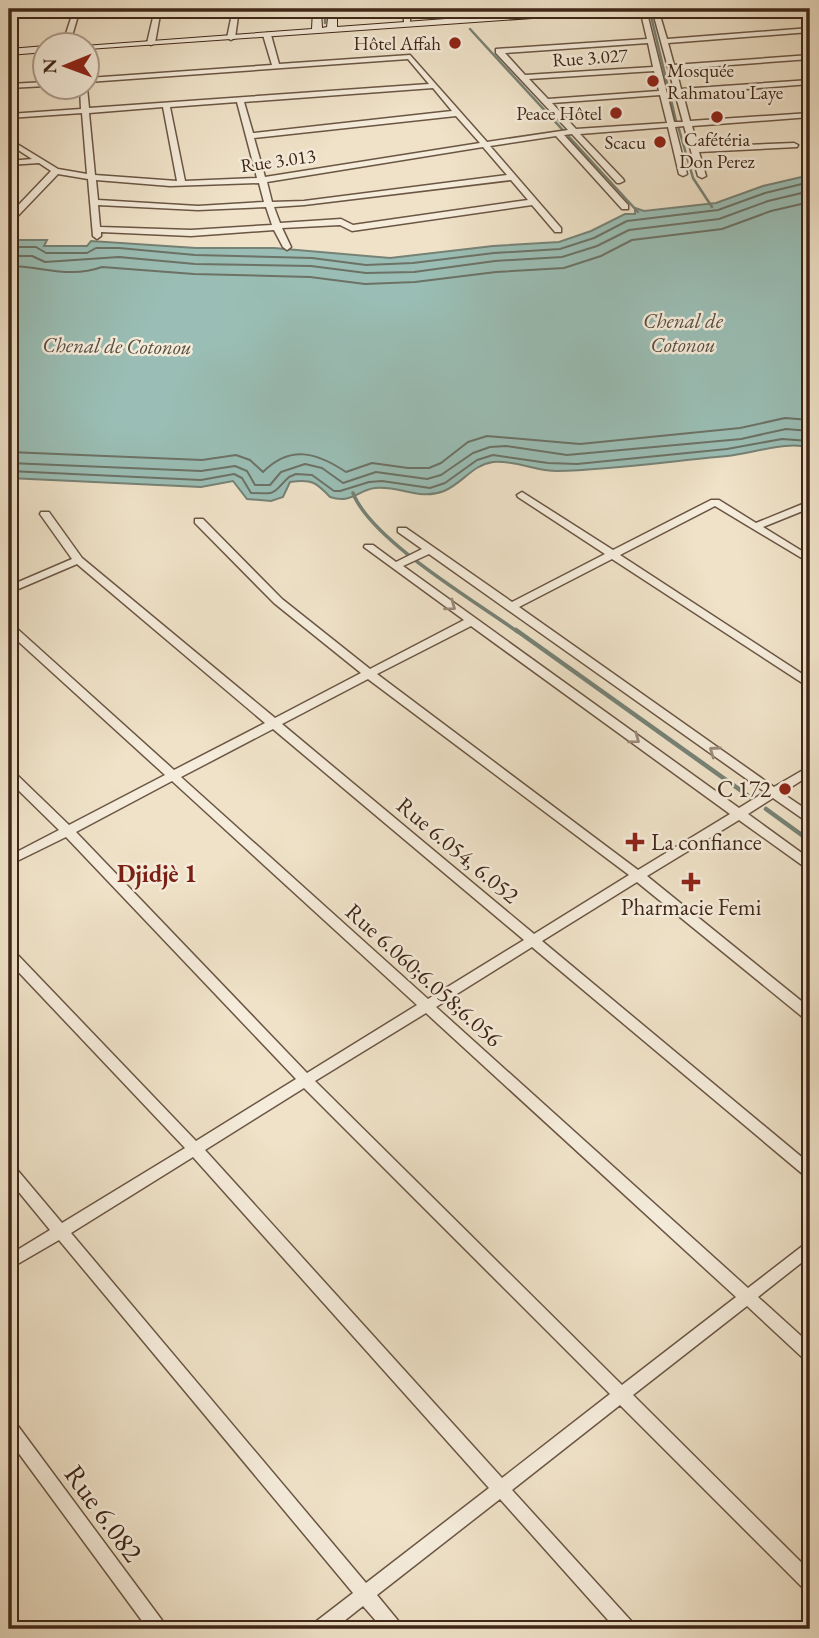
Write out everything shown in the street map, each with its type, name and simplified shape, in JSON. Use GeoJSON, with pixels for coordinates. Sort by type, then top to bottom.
{"type":"FeatureCollection","features":[{"type":"Feature","properties":{"kind":"main road"},"geometry":{"type":"LineString","coordinates":[[317,9],[317,29]]}},
{"type":"Feature","properties":{"kind":"main road"},"geometry":{"type":"LineString","coordinates":[[332,28],[333,9]]}},
{"type":"Feature","properties":{"kind":"main road"},"geometry":{"type":"LineString","coordinates":[[102,45],[267,36],[488,13],[617,9]]}},
{"type":"Feature","properties":{"kind":"main road"},"geometry":{"type":"LineString","coordinates":[[9,52],[32,50]]}},
{"type":"Feature","properties":{"kind":"street"},"geometry":{"type":"LineString","coordinates":[[70,32],[77,9]]}},
{"type":"Feature","properties":{"kind":"street"},"geometry":{"type":"LineString","coordinates":[[151,43],[158,9]]}},
{"type":"Feature","properties":{"kind":"street"},"geometry":{"type":"LineString","coordinates":[[230,38],[236,9]]}},
{"type":"Feature","properties":{"kind":"street"},"geometry":{"type":"LineString","coordinates":[[407,9],[408,23]]}},
{"type":"Feature","properties":{"kind":"street"},"geometry":{"type":"LineString","coordinates":[[643,9],[683,174]]}},
{"type":"Feature","properties":{"kind":"street"},"geometry":{"type":"LineString","coordinates":[[655,9],[702,176]]}},
{"type":"Feature","properties":{"kind":"street"},"geometry":{"type":"LineString","coordinates":[[664,41],[810,30]]}},
{"type":"Feature","properties":{"kind":"street"},"geometry":{"type":"LineString","coordinates":[[267,36],[276,67]]}},
{"type":"Feature","properties":{"kind":"street"},"geometry":{"type":"LineString","coordinates":[[620,181],[499,51],[650,41]]}},
{"type":"Feature","properties":{"kind":"street"},"geometry":{"type":"LineString","coordinates":[[102,79],[410,57],[558,230]]}},
{"type":"Feature","properties":{"kind":"street"},"geometry":{"type":"LineString","coordinates":[[671,67],[810,57]]}},
{"type":"Feature","properties":{"kind":"street","name":"Rue 3.027"},"geometry":{"type":"LineString","coordinates":[[524,77],[657,69]]}},
{"type":"Feature","properties":{"kind":"street"},"geometry":{"type":"LineString","coordinates":[[678,92],[810,82]]}},
{"type":"Feature","properties":{"kind":"street"},"geometry":{"type":"LineString","coordinates":[[9,86],[32,84]]}},
{"type":"Feature","properties":{"kind":"street"},"geometry":{"type":"LineString","coordinates":[[9,116],[435,86]]}},
{"type":"Feature","properties":{"kind":"street"},"geometry":{"type":"LineString","coordinates":[[547,101],[663,93]]}},
{"type":"Feature","properties":{"kind":"street"},"geometry":{"type":"LineString","coordinates":[[240,100],[276,227],[287,247]]}},
{"type":"Feature","properties":{"kind":"street"},"geometry":{"type":"LineString","coordinates":[[84,102],[97,232],[191,233],[341,222],[352,228],[534,202]]}},
{"type":"Feature","properties":{"kind":"street"},"geometry":{"type":"LineString","coordinates":[[166,105],[182,184]]}},
{"type":"Feature","properties":{"kind":"street"},"geometry":{"type":"LineString","coordinates":[[251,136],[458,113]]}},
{"type":"Feature","properties":{"kind":"street","name":"Rue 3.013"},"geometry":{"type":"LineString","coordinates":[[9,141],[56,172],[182,184],[263,180],[576,131],[810,115]]}},
{"type":"Feature","properties":{"kind":"street"},"geometry":{"type":"LineString","coordinates":[[558,133],[625,206]]}},
{"type":"Feature","properties":{"kind":"street"},"geometry":{"type":"LineString","coordinates":[[695,150],[794,145]]}},
{"type":"Feature","properties":{"kind":"street"},"geometry":{"type":"LineString","coordinates":[[10,164],[40,161]]}},
{"type":"Feature","properties":{"kind":"street"},"geometry":{"type":"LineString","coordinates":[[9,220],[56,172]]}},
{"type":"Feature","properties":{"kind":"street"},"geometry":{"type":"LineString","coordinates":[[94,202],[198,208],[269,205],[512,177]]}},
{"type":"Feature","properties":{"kind":"street"},"geometry":{"type":"LineString","coordinates":[[522,495],[810,684]]}},
{"type":"Feature","properties":{"kind":"street"},"geometry":{"type":"LineString","coordinates":[[511,607],[715,502],[810,560]]}},
{"type":"Feature","properties":{"kind":"street"},"geometry":{"type":"LineString","coordinates":[[755,527],[810,504]]}},
{"type":"Feature","properties":{"kind":"street","name":"Rue 6.054, 6.052"},"geometry":{"type":"LineString","coordinates":[[45,514],[78,560],[810,1172]]}},
{"type":"Feature","properties":{"kind":"street"},"geometry":{"type":"LineString","coordinates":[[199,521],[269,593],[369,674],[637,875],[810,1015]]}},
{"type":"Feature","properties":{"kind":"street"},"geometry":{"type":"LineString","coordinates":[[402,530],[425,552],[511,607],[810,818]]}},
{"type":"Feature","properties":{"kind":"street"},"geometry":{"type":"LineString","coordinates":[[369,547],[401,563],[471,621],[810,865]]}},
{"type":"Feature","properties":{"kind":"street"},"geometry":{"type":"LineString","coordinates":[[401,563],[425,552]]}},
{"type":"Feature","properties":{"kind":"street"},"geometry":{"type":"LineString","coordinates":[[9,590],[78,560]]}},
{"type":"Feature","properties":{"kind":"street"},"geometry":{"type":"LineString","coordinates":[[9,861],[471,621]]}},
{"type":"Feature","properties":{"kind":"street","name":"Rue 6.060;6.058;6.056"},"geometry":{"type":"LineString","coordinates":[[9,627],[810,1354]]}},
{"type":"Feature","properties":{"kind":"street"},"geometry":{"type":"LineString","coordinates":[[9,1263],[810,770]]}},
{"type":"Feature","properties":{"kind":"street"},"geometry":{"type":"LineString","coordinates":[[9,774],[67,830],[305,1080],[810,1583]]}},
{"type":"Feature","properties":{"kind":"street"},"geometry":{"type":"LineString","coordinates":[[9,954],[194,1149],[627,1629]]}},
{"type":"Feature","properties":{"kind":"street"},"geometry":{"type":"LineString","coordinates":[[9,1170],[394,1629]]}},
{"type":"Feature","properties":{"kind":"street"},"geometry":{"type":"LineString","coordinates":[[320,1629],[810,1248]]}},
{"type":"Feature","properties":{"kind":"street","name":"Rue 6.082"},"geometry":{"type":"LineString","coordinates":[[9,1427],[158,1629]]}},
{"type":"Feature","properties":{"kind":"water","name":"Chenal de Cotonou"},"geometry":{"type":"Polygon","coordinates":[[[810,175],[810,449],[802,446],[782,446],[727,456],[557,471],[493,462],[479,467],[451,488],[435,494],[375,488],[344,499],[330,497],[309,481],[290,482],[283,497],[271,501],[247,499],[233,481],[201,487],[9,478],[9,240],[47,240],[44,246],[87,246],[91,241],[196,248],[274,248],[390,258],[493,246],[559,242],[591,231],[625,214],[635,214],[635,208],[644,211],[716,203],[763,186],[810,175]]]}},
{"type":"Feature","properties":{"kind":"waterway"},"geometry":{"type":"LineString","coordinates":[[325,23],[326,9]]}},
{"type":"Feature","properties":{"kind":"waterway"},"geometry":{"type":"LineString","coordinates":[[651,16],[676,121]]}},
{"type":"Feature","properties":{"kind":"waterway"},"geometry":{"type":"LineString","coordinates":[[470,29],[638,212]]}},
{"type":"Feature","properties":{"kind":"waterway"},"geometry":{"type":"LineString","coordinates":[[678,126],[693,178],[712,207]]}},
{"type":"Feature","properties":{"kind":"waterway"},"geometry":{"type":"LineString","coordinates":[[353,493],[363,511],[402,549],[518,632]]}},
{"type":"Feature","properties":{"kind":"waterway"},"geometry":{"type":"LineString","coordinates":[[516,630],[750,797]]}},
{"type":"Feature","properties":{"kind":"waterway"},"geometry":{"type":"LineString","coordinates":[[766,809],[810,841]]}},
{"type":"Feature","properties":{"kind":"place","name":"Hôtel Affah"},"geometry":{"type":"Point","coordinates":[455,43]}},
{"type":"Feature","properties":{"kind":"place","name":"Mosquée Rahmatou Laye"},"geometry":{"type":"Point","coordinates":[653,81]}},
{"type":"Feature","properties":{"kind":"place","name":"Peace Hôtel"},"geometry":{"type":"Point","coordinates":[616,113]}},
{"type":"Feature","properties":{"kind":"place","name":"Cafétéria Don Perez"},"geometry":{"type":"Point","coordinates":[717,117]}},
{"type":"Feature","properties":{"kind":"place","name":"Scacu"},"geometry":{"type":"Point","coordinates":[660,142]}},
{"type":"Feature","properties":{"kind":"place","name":"C 172"},"geometry":{"type":"Point","coordinates":[785,789]}},
{"type":"Feature","properties":{"kind":"place","name":"La confiance"},"geometry":{"type":"Point","coordinates":[635,842]}},
{"type":"Feature","properties":{"kind":"place","name":"Pharmacie Femi"},"geometry":{"type":"Point","coordinates":[691,882]}},
{"type":"Feature","properties":{"kind":"district","name":"Djidjè 1"},"geometry":{"type":"Point","coordinates":[157,874]}}]}
